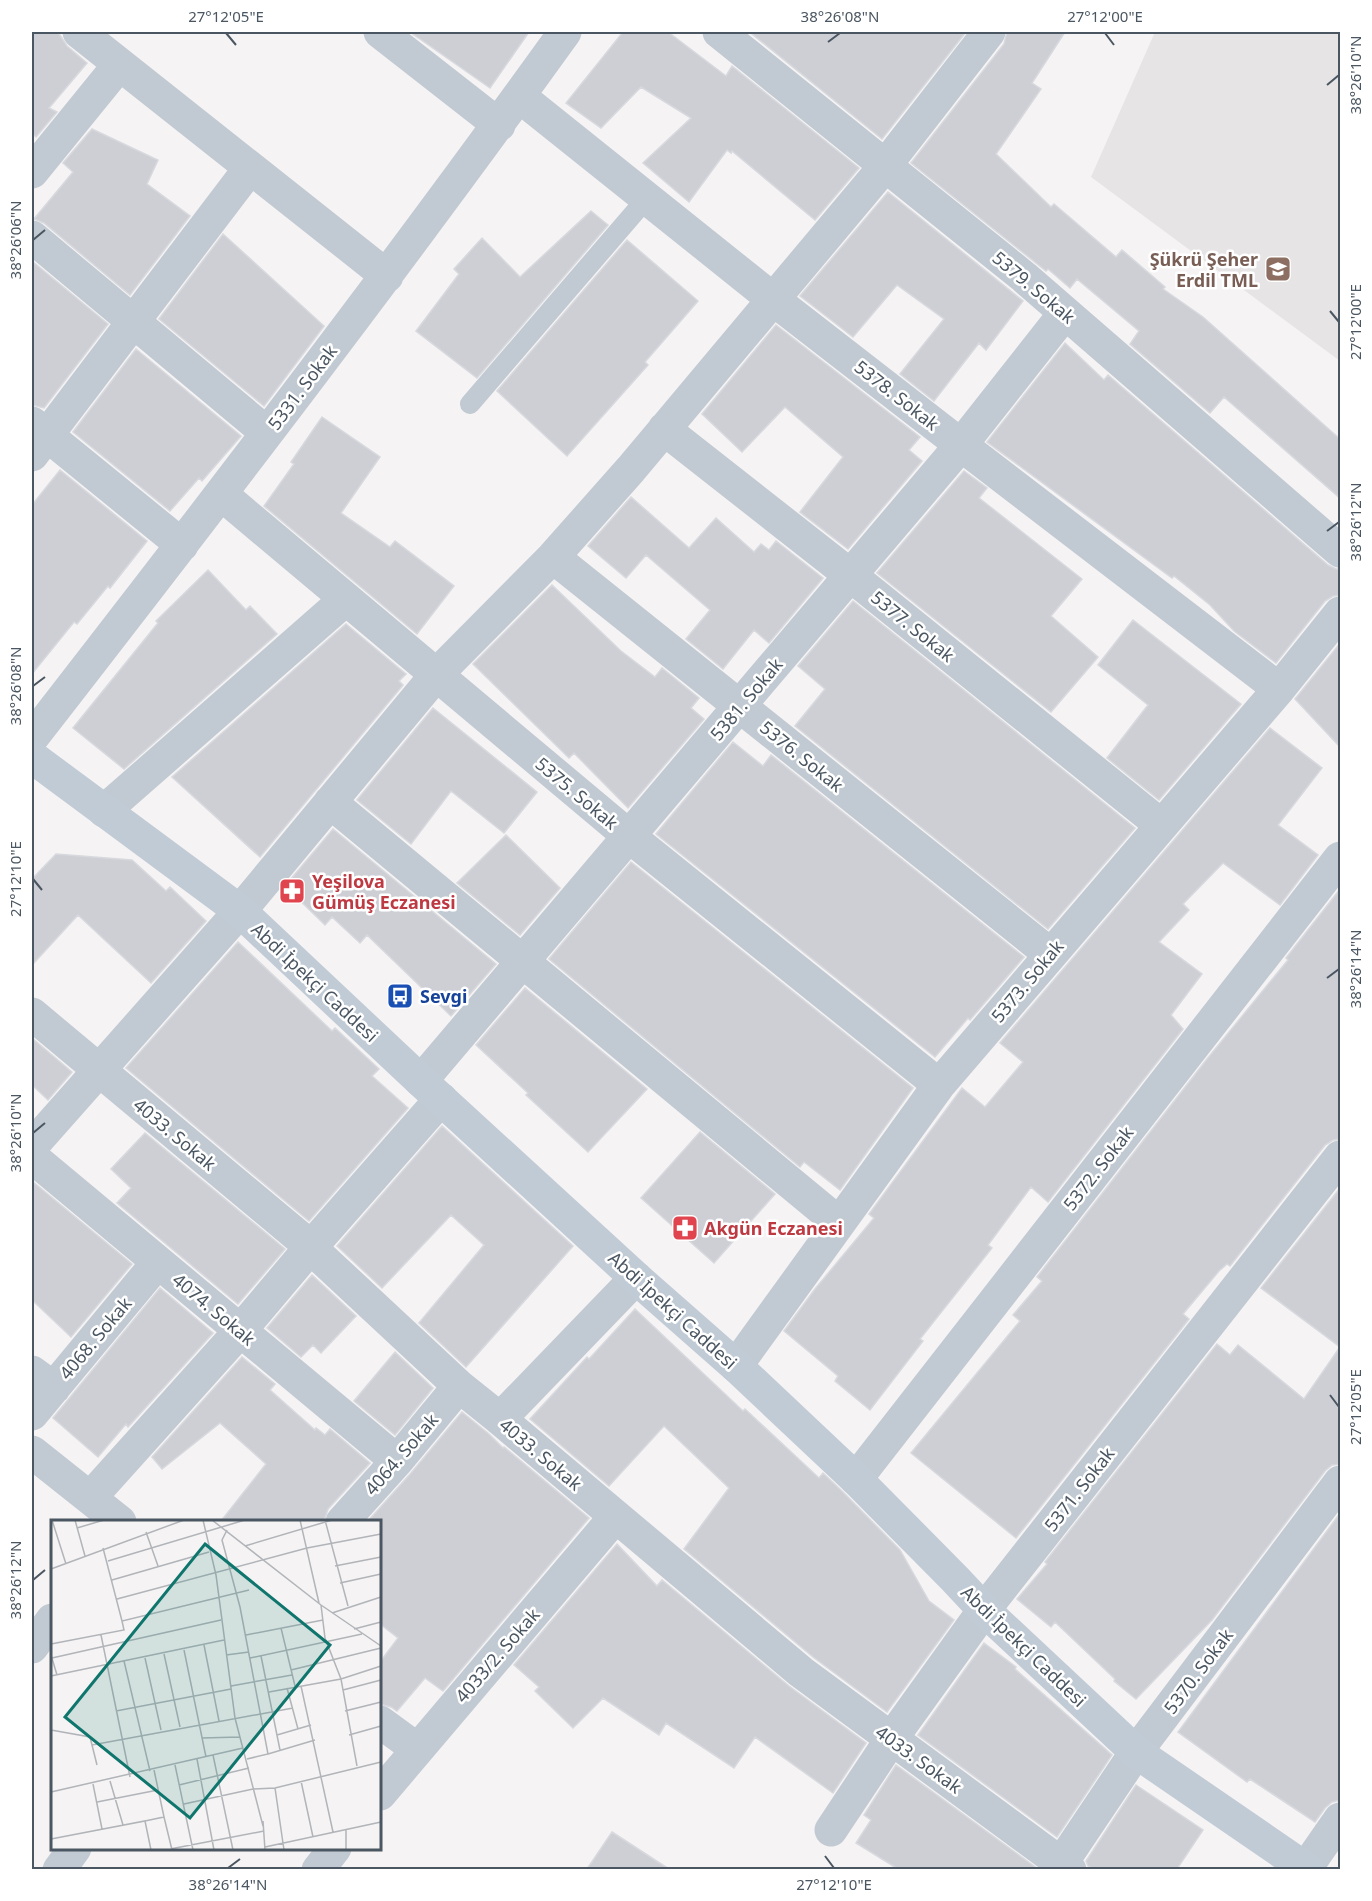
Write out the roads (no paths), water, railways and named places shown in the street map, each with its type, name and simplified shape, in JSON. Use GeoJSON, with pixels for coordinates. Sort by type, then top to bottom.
{"type":"FeatureCollection","features":[{"type":"Feature","properties":{"kind":"main road","name":"Abdi İpekçi Caddesi"},"geometry":{"type":"LineString","coordinates":[[32,758],[240,911],[431,1090],[636,1278],[736,1366],[856,1479],[984,1610],[1136,1752],[1307,1869]]}},
{"type":"Feature","properties":{"kind":"street"},"geometry":{"type":"LineString","coordinates":[[79,32],[387,276]]}},
{"type":"Feature","properties":{"kind":"street"},"geometry":{"type":"LineString","coordinates":[[380,32],[499,125]]}},
{"type":"Feature","properties":{"kind":"street","name":"5331. Sokak"},"geometry":{"type":"LineString","coordinates":[[32,738],[221,495],[387,276],[565,32]]}},
{"type":"Feature","properties":{"kind":"street","name":"5379. Sokak"},"geometry":{"type":"LineString","coordinates":[[719,32],[1015,270],[1341,551]]}},
{"type":"Feature","properties":{"kind":"street"},"geometry":{"type":"LineString","coordinates":[[32,1146],[240,911],[436,675],[553,557],[664,429],[885,166],[989,32]]}},
{"type":"Feature","properties":{"kind":"street"},"geometry":{"type":"LineString","coordinates":[[32,171],[119,65]]}},
{"type":"Feature","properties":{"kind":"street","name":"5378. Sokak"},"geometry":{"type":"LineString","coordinates":[[519,96],[961,446],[1279,689]]}},
{"type":"Feature","properties":{"kind":"street"},"geometry":{"type":"LineString","coordinates":[[182,545],[36,438],[133,322],[250,168]]}},
{"type":"Feature","properties":{"kind":"street"},"geometry":{"type":"LineString","coordinates":[[32,237],[267,433]]}},
{"type":"Feature","properties":{"kind":"street","name":"5381. Sokak"},"geometry":{"type":"LineString","coordinates":[[90,1498],[240,1331],[310,1248],[431,1090],[523,961],[961,446],[1065,313]]}},
{"type":"Feature","properties":{"kind":"street","name":"5377. Sokak"},"geometry":{"type":"LineString","coordinates":[[664,429],[1161,825]]}},
{"type":"Feature","properties":{"kind":"street","name":"5375. Sokak"},"geometry":{"type":"LineString","coordinates":[[221,495],[630,837],[939,1084]]}},
{"type":"Feature","properties":{"kind":"street","name":"5376. Sokak"},"geometry":{"type":"LineString","coordinates":[[553,557],[1050,954]]}},
{"type":"Feature","properties":{"kind":"street"},"geometry":{"type":"LineString","coordinates":[[104,812],[346,599]]}},
{"type":"Feature","properties":{"kind":"street","name":"5373. Sokak"},"geometry":{"type":"LineString","coordinates":[[736,1366],[939,1084],[1279,689],[1341,613]]}},
{"type":"Feature","properties":{"kind":"street"},"geometry":{"type":"LineString","coordinates":[[330,802],[839,1223]]}},
{"type":"Feature","properties":{"kind":"street","name":"5372. Sokak"},"geometry":{"type":"LineString","coordinates":[[856,1479],[1341,858]]}},
{"type":"Feature","properties":{"kind":"street","name":"4033. Sokak"},"geometry":{"type":"LineString","coordinates":[[32,1014],[310,1248],[459,1386],[801,1672],[1062,1867]]}},
{"type":"Feature","properties":{"kind":"street","name":"4074. Sokak"},"geometry":{"type":"LineString","coordinates":[[32,1157],[397,1461]]}},
{"type":"Feature","properties":{"kind":"street","name":"5371. Sokak"},"geometry":{"type":"LineString","coordinates":[[831,1830],[892,1738],[984,1610],[1341,1157]]}},
{"type":"Feature","properties":{"kind":"street","name":"4068. Sokak"},"geometry":{"type":"LineString","coordinates":[[32,1414],[43,1380],[158,1263]]}},
{"type":"Feature","properties":{"kind":"street"},"geometry":{"type":"LineString","coordinates":[[500,1419],[636,1278]]}},
{"type":"Feature","properties":{"kind":"street","name":"4064. Sokak"},"geometry":{"type":"LineString","coordinates":[[343,1520],[397,1461],[459,1386]]}},
{"type":"Feature","properties":{"kind":"street"},"geometry":{"type":"LineString","coordinates":[[32,1452],[119,1520]]}},
{"type":"Feature","properties":{"kind":"street","name":"5370. Sokak"},"geometry":{"type":"LineString","coordinates":[[1062,1867],[1136,1752],[1341,1482]]}},
{"type":"Feature","properties":{"kind":"street","name":"4033/2. Sokak"},"geometry":{"type":"LineString","coordinates":[[381,1793],[615,1517]]}},
{"type":"Feature","properties":{"kind":"street"},"geometry":{"type":"LineString","coordinates":[[32,1647],[51,1621]]}},
{"type":"Feature","properties":{"kind":"street"},"geometry":{"type":"LineString","coordinates":[[381,1723],[417,1749]]}},
{"type":"Feature","properties":{"kind":"street"},"geometry":{"type":"LineString","coordinates":[[1307,1869],[1341,1819]]}},
{"type":"Feature","properties":{"kind":"street"},"geometry":{"type":"LineString","coordinates":[[59,1869],[73,1850]]}},
{"type":"Feature","properties":{"kind":"street"},"geometry":{"type":"LineString","coordinates":[[318,1869],[333,1850]]}},
{"type":"Feature","properties":{"kind":"lane"},"geometry":{"type":"LineString","coordinates":[[470,404],[647,198]]}},
{"type":"Feature","properties":{"kind":"place","name":"Şükrü Şeher Erdil TML"},"geometry":{"type":"Point","coordinates":[1278,269]}},
{"type":"Feature","properties":{"kind":"place","name":"Yeşilova Gümüş Eczanesi"},"geometry":{"type":"Point","coordinates":[292,891]}},
{"type":"Feature","properties":{"kind":"place","name":"Sevgi"},"geometry":{"type":"Point","coordinates":[400,996]}},
{"type":"Feature","properties":{"kind":"place","name":"Akgün Eczanesi"},"geometry":{"type":"Point","coordinates":[685,1228]}}]}
